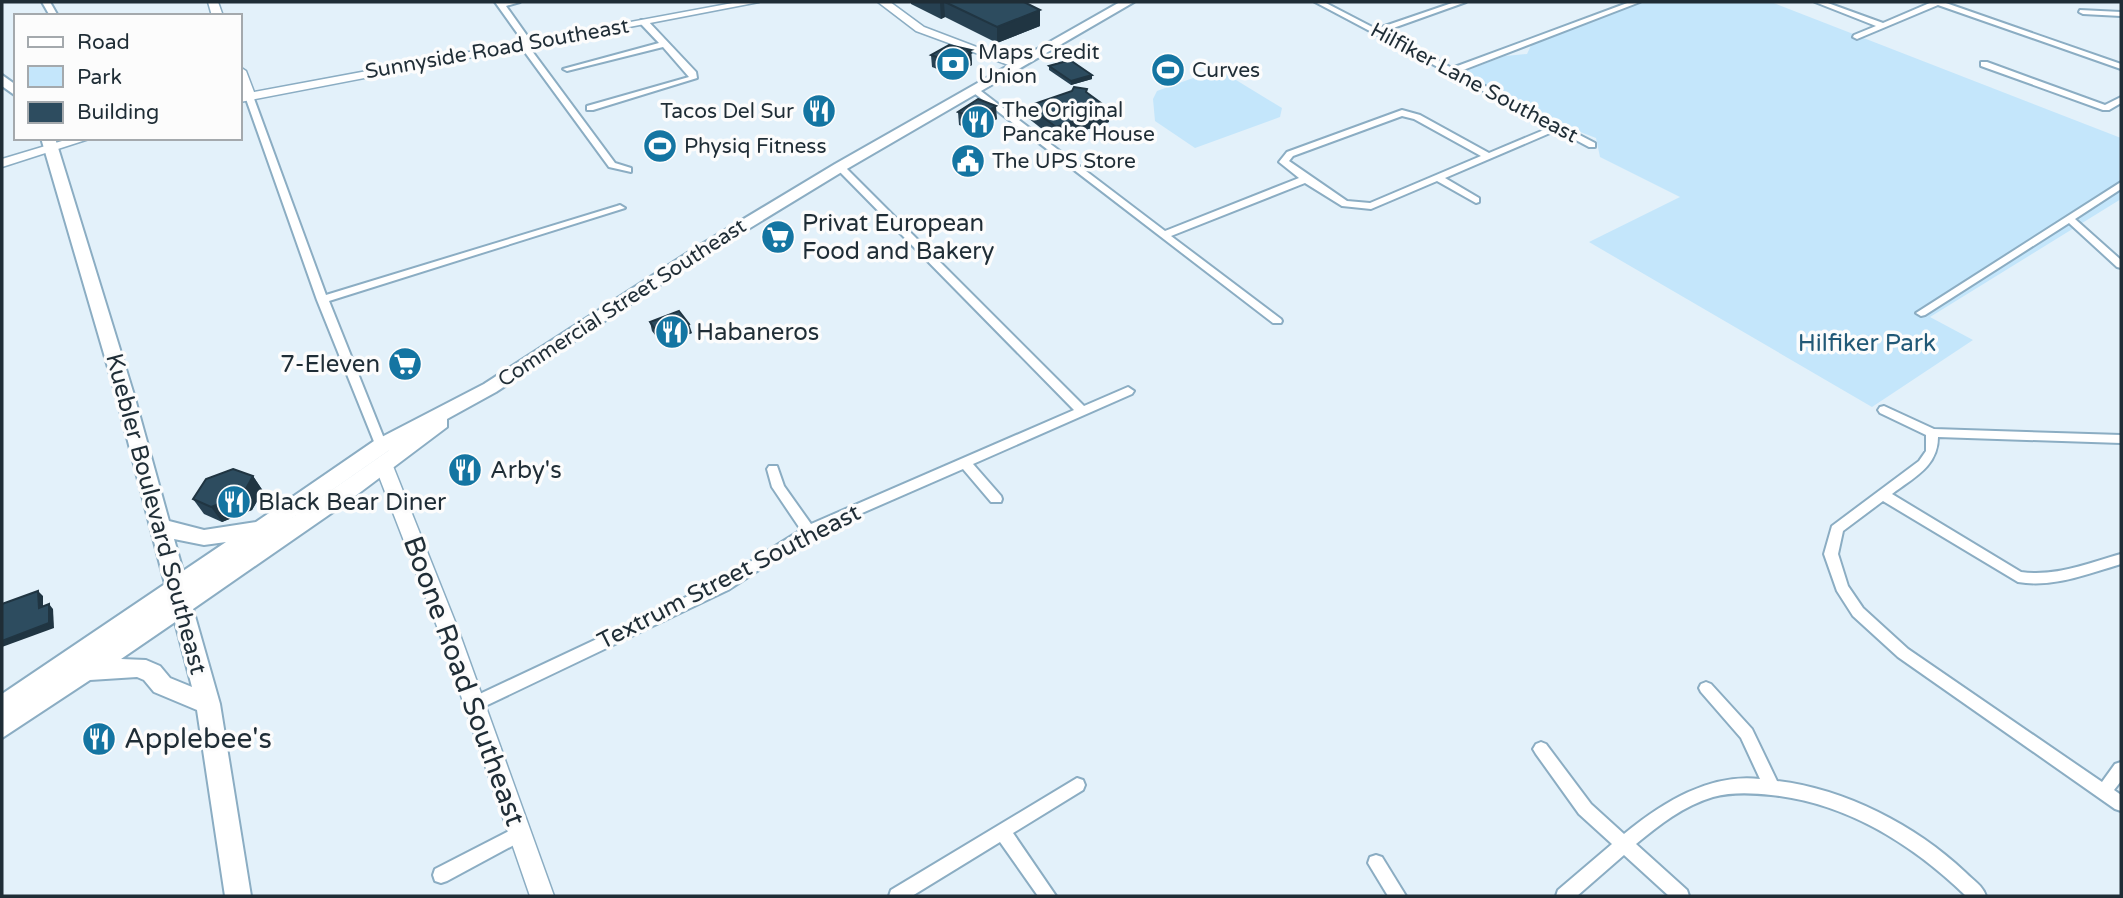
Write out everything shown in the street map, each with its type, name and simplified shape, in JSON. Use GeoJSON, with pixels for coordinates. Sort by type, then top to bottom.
{"type":"FeatureCollection","features":[{"type":"Feature","properties":{"kind":"main road","name":"Commercial Street Southeast"},"geometry":{"type":"LineString","coordinates":[[2,728],[86,671],[269,523],[438,426],[443,415],[840,167],[1128,2]]}},
{"type":"Feature","properties":{"kind":"main road","name":"Kuebler Boulevard Southeast"},"geometry":{"type":"LineString","coordinates":[[50,143],[79,252],[125,395],[208,704],[238,896]]}},
{"type":"Feature","properties":{"kind":"main road","name":"Commercial Street Southeast"},"geometry":{"type":"LineString","coordinates":[[2,707],[179,596],[382,456]]}},
{"type":"Feature","properties":{"kind":"main road"},"geometry":{"type":"LineString","coordinates":[[159,525],[198,540],[212,539],[269,523]]}},
{"type":"Feature","properties":{"kind":"main road"},"geometry":{"type":"LineString","coordinates":[[86,671],[138,667],[152,673],[162,685],[208,704]]}},
{"type":"Feature","properties":{"kind":"street"},"geometry":{"type":"LineString","coordinates":[[516,2],[501,3],[528,51],[612,165],[628,170]]}},
{"type":"Feature","properties":{"kind":"street","name":"Sunnyside Road Southeast"},"geometry":{"type":"LineString","coordinates":[[244,97],[754,2]]}},
{"type":"Feature","properties":{"kind":"street"},"geometry":{"type":"LineString","coordinates":[[883,2],[920,29],[1018,65]]}},
{"type":"Feature","properties":{"kind":"street","name":"Hilfiker Lane Southeast"},"geometry":{"type":"LineString","coordinates":[[1319,2],[1592,145]]}},
{"type":"Feature","properties":{"kind":"street"},"geometry":{"type":"LineString","coordinates":[[1377,31],[1462,2]]}},
{"type":"Feature","properties":{"kind":"street"},"geometry":{"type":"LineString","coordinates":[[1453,71],[1636,2]]}},
{"type":"Feature","properties":{"kind":"street"},"geometry":{"type":"LineString","coordinates":[[1819,2],[1883,26]]}},
{"type":"Feature","properties":{"kind":"street"},"geometry":{"type":"LineString","coordinates":[[1857,37],[1933,3],[2121,67]]}},
{"type":"Feature","properties":{"kind":"street"},"geometry":{"type":"LineString","coordinates":[[2083,12],[2121,14]]}},
{"type":"Feature","properties":{"kind":"street"},"geometry":{"type":"LineString","coordinates":[[590,108],[693,78],[693,74],[644,22]]}},
{"type":"Feature","properties":{"kind":"street"},"geometry":{"type":"LineString","coordinates":[[567,69],[665,44]]}},
{"type":"Feature","properties":{"kind":"street"},"geometry":{"type":"LineString","coordinates":[[1984,64],[2106,108],[2121,100]]}},
{"type":"Feature","properties":{"kind":"street"},"geometry":{"type":"LineString","coordinates":[[974,90],[1277,321]]}},
{"type":"Feature","properties":{"kind":"street","name":"Boone Road Southeast"},"geometry":{"type":"LineString","coordinates":[[244,97],[418,550],[542,896]]}},
{"type":"Feature","properties":{"kind":"street"},"geometry":{"type":"LineString","coordinates":[[1488,156],[1417,117],[1395,114],[1290,154],[1284,162],[1345,204],[1362,207],[1438,177],[1558,127]]}},
{"type":"Feature","properties":{"kind":"street"},"geometry":{"type":"LineString","coordinates":[[2,163],[50,143],[72,140]]}},
{"type":"Feature","properties":{"kind":"street"},"geometry":{"type":"LineString","coordinates":[[840,167],[1081,410]]}},
{"type":"Feature","properties":{"kind":"street"},"geometry":{"type":"LineString","coordinates":[[1438,177],[1476,200]]}},
{"type":"Feature","properties":{"kind":"street"},"geometry":{"type":"LineString","coordinates":[[1164,235],[1306,179]]}},
{"type":"Feature","properties":{"kind":"street"},"geometry":{"type":"LineString","coordinates":[[1921,313],[2121,185]]}},
{"type":"Feature","properties":{"kind":"street"},"geometry":{"type":"LineString","coordinates":[[322,300],[620,208]]}},
{"type":"Feature","properties":{"kind":"street"},"geometry":{"type":"LineString","coordinates":[[2069,218],[2121,265]]}},
{"type":"Feature","properties":{"kind":"street","name":"Textrum Street Southeast"},"geometry":{"type":"LineString","coordinates":[[474,704],[723,586],[809,531],[1128,391]]}},
{"type":"Feature","properties":{"kind":"street"},"geometry":{"type":"LineString","coordinates":[[1884,410],[1932,433],[2121,439]]}},
{"type":"Feature","properties":{"kind":"street"},"geometry":{"type":"LineString","coordinates":[[1932,433],[1929,457],[1846,520],[1832,541],[1834,569],[1858,612],[1903,653],[2121,804]]}},
{"type":"Feature","properties":{"kind":"street"},"geometry":{"type":"LineString","coordinates":[[965,463],[996,499]]}},
{"type":"Feature","properties":{"kind":"street"},"geometry":{"type":"LineString","coordinates":[[773,469],[778,487],[809,531]]}},
{"type":"Feature","properties":{"kind":"street"},"geometry":{"type":"LineString","coordinates":[[1882,494],[2018,577],[2047,579],[2121,559]]}},
{"type":"Feature","properties":{"kind":"street"},"geometry":{"type":"LineString","coordinates":[[1706,688],[1747,734],[1771,786]]}},
{"type":"Feature","properties":{"kind":"street"},"geometry":{"type":"LineString","coordinates":[[1541,749],[1570,793],[1681,896]]}},
{"type":"Feature","properties":{"kind":"street"},"geometry":{"type":"LineString","coordinates":[[2104,792],[2121,769]]}},
{"type":"Feature","properties":{"kind":"street"},"geometry":{"type":"LineString","coordinates":[[897,896],[1077,785]]}},
{"type":"Feature","properties":{"kind":"street"},"geometry":{"type":"LineString","coordinates":[[1564,896],[1675,806],[1692,797],[1743,785],[1771,786],[1826,799],[1877,821],[1927,852],[1978,896]]}},
{"type":"Feature","properties":{"kind":"street"},"geometry":{"type":"LineString","coordinates":[[1002,831],[1048,896]]}},
{"type":"Feature","properties":{"kind":"street"},"geometry":{"type":"LineString","coordinates":[[441,875],[519,834]]}},
{"type":"Feature","properties":{"kind":"street"},"geometry":{"type":"LineString","coordinates":[[1376,863],[1398,896]]}},
{"type":"Feature","properties":{"kind":"green space","name":"Hilfiker Park"},"geometry":{"type":"Polygon","coordinates":[[[1629,2],[1771,2],[2121,138],[2121,199],[1930,317],[1973,340],[1872,407],[1589,242],[1680,197],[1600,157],[1596,138],[1554,122],[1465,75],[1465,71],[1505,56],[1527,54],[1535,37],[1629,2]]]}},
{"type":"Feature","properties":{"kind":"green space"},"geometry":{"type":"Polygon","coordinates":[[[1218,69],[1282,108],[1280,117],[1195,148],[1155,121],[1153,99],[1157,91],[1218,69]]]}},
{"type":"Feature","properties":{"kind":"building"},"geometry":{"type":"Polygon","coordinates":[[[945,2],[1024,2],[1040,10],[997,27],[945,2]]]}},
{"type":"Feature","properties":{"kind":"building"},"geometry":{"type":"Polygon","coordinates":[[[949,45],[971,50],[968,51],[971,53],[953,63],[931,55],[949,45]]]}},
{"type":"Feature","properties":{"kind":"building"},"geometry":{"type":"Polygon","coordinates":[[[1070,60],[1092,75],[1071,81],[1049,66],[1070,60]]]}},
{"type":"Feature","properties":{"kind":"building"},"geometry":{"type":"Polygon","coordinates":[[[1074,87],[1087,89],[1086,92],[1109,109],[1056,127],[1028,106],[1072,91],[1074,87]]]}},
{"type":"Feature","properties":{"kind":"building"},"geometry":{"type":"Polygon","coordinates":[[[978,99],[996,106],[975,118],[958,112],[978,99]]]}},
{"type":"Feature","properties":{"kind":"building"},"geometry":{"type":"Polygon","coordinates":[[[679,311],[689,324],[659,335],[650,322],[679,311]]]}},
{"type":"Feature","properties":{"kind":"building"},"geometry":{"type":"Polygon","coordinates":[[[233,469],[253,476],[242,496],[211,507],[193,499],[206,479],[233,469]]]}},
{"type":"Feature","properties":{"kind":"building"},"geometry":{"type":"Polygon","coordinates":[[[38,591],[39,608],[49,604],[49,623],[2,641],[2,604],[38,591]]]}},
{"type":"Feature","properties":{"kind":"place","name":"Maps Credit Union"},"geometry":{"type":"Point","coordinates":[953,64]}},
{"type":"Feature","properties":{"kind":"place","name":"Curves"},"geometry":{"type":"Point","coordinates":[1168,70]}},
{"type":"Feature","properties":{"kind":"place","name":"Tacos Del Sur"},"geometry":{"type":"Point","coordinates":[819,111]}},
{"type":"Feature","properties":{"kind":"place","name":"The Original Pancake House"},"geometry":{"type":"Point","coordinates":[978,122]}},
{"type":"Feature","properties":{"kind":"place","name":"Physiq Fitness"},"geometry":{"type":"Point","coordinates":[660,146]}},
{"type":"Feature","properties":{"kind":"place","name":"The UPS Store"},"geometry":{"type":"Point","coordinates":[968,161]}},
{"type":"Feature","properties":{"kind":"place","name":"Privat European Food and Bakery"},"geometry":{"type":"Point","coordinates":[778,237]}},
{"type":"Feature","properties":{"kind":"place","name":"Habaneros"},"geometry":{"type":"Point","coordinates":[672,332]}},
{"type":"Feature","properties":{"kind":"place","name":"7-Eleven"},"geometry":{"type":"Point","coordinates":[405,364]}},
{"type":"Feature","properties":{"kind":"place","name":"Arby's"},"geometry":{"type":"Point","coordinates":[465,470]}},
{"type":"Feature","properties":{"kind":"place","name":"Black Bear Diner"},"geometry":{"type":"Point","coordinates":[234,502]}},
{"type":"Feature","properties":{"kind":"place","name":"Applebee's"},"geometry":{"type":"Point","coordinates":[99,739]}}]}
